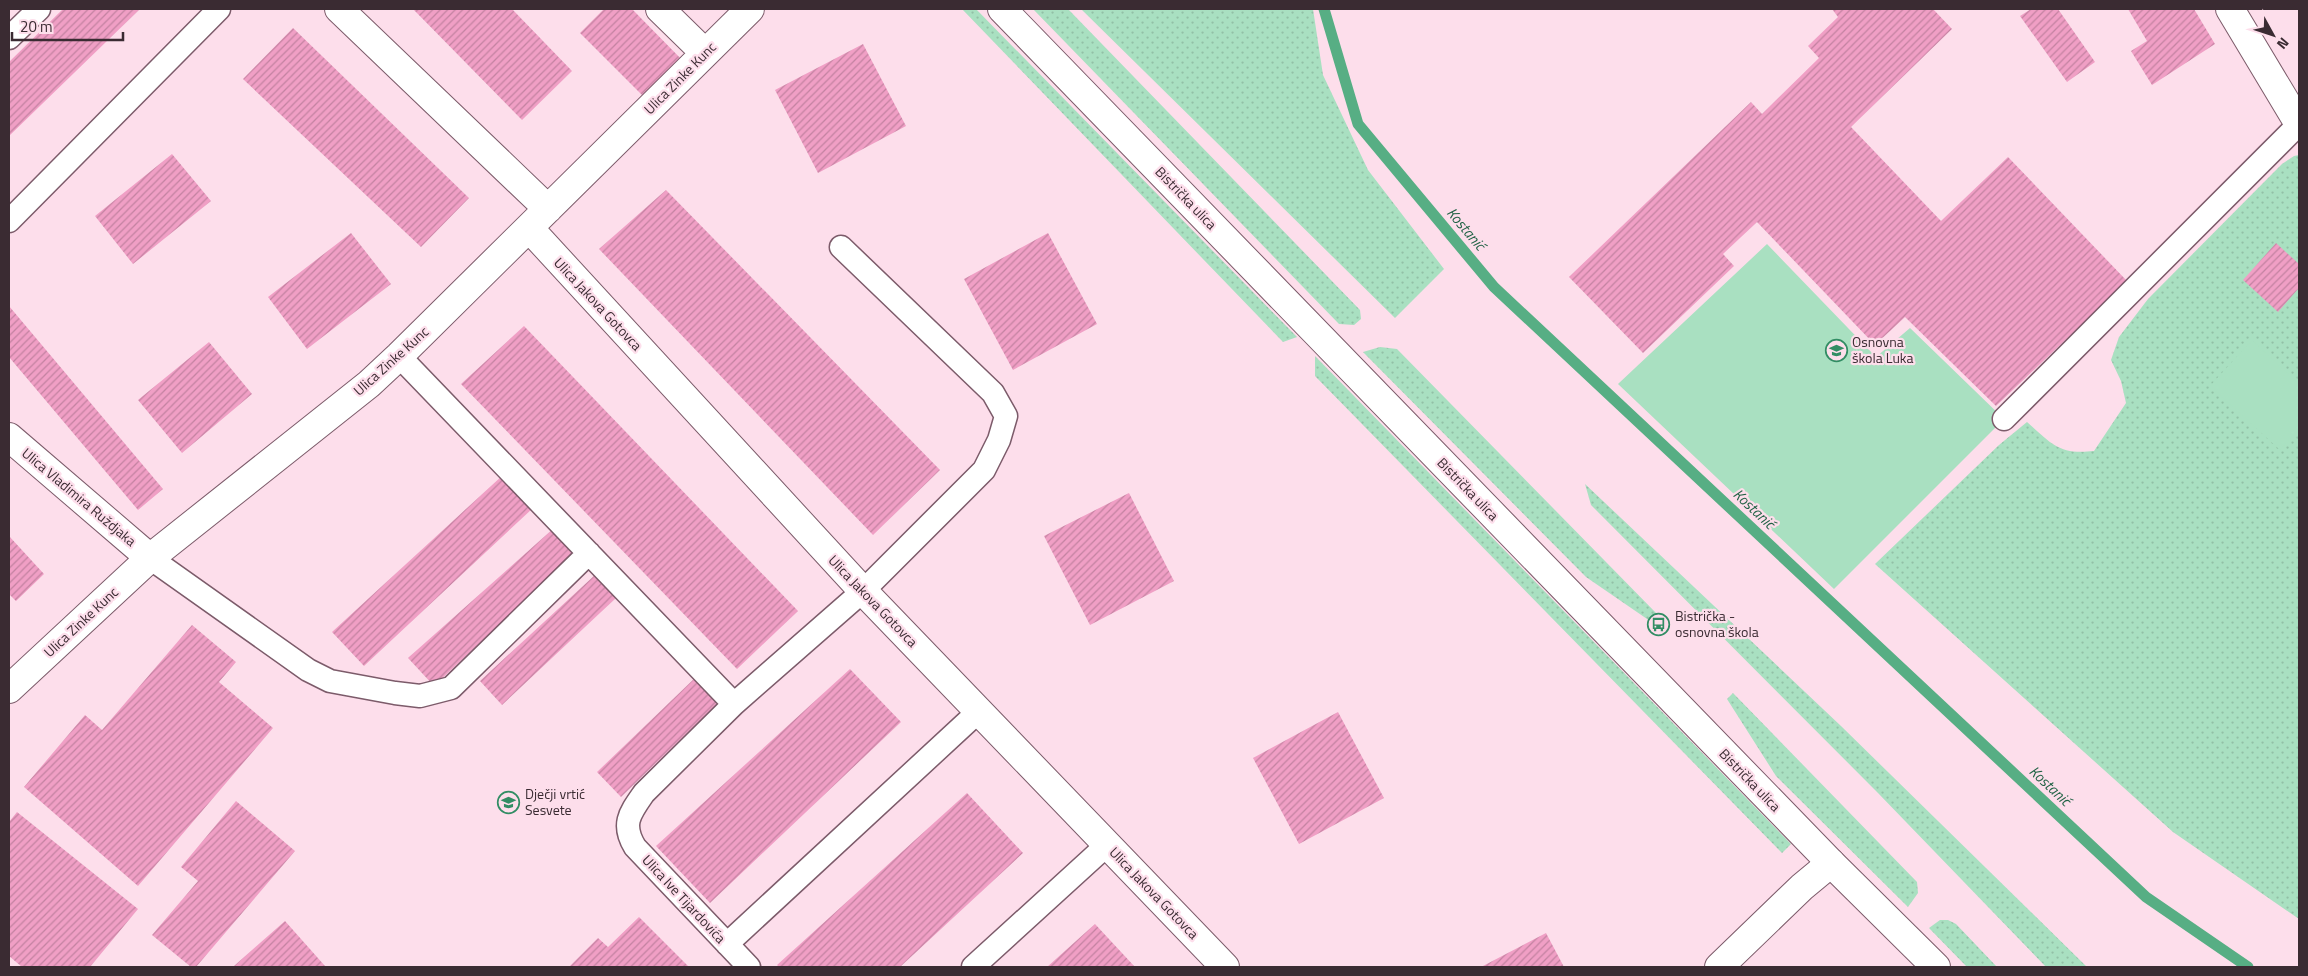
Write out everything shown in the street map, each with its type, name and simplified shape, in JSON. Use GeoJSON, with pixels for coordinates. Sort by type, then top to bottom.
{"type":"FeatureCollection","features":[{"type":"Feature","properties":{"kind":"street"},"geometry":{"type":"LineString","coordinates":[[339,9],[548,209]]}},
{"type":"Feature","properties":{"kind":"street"},"geometry":{"type":"LineString","coordinates":[[660,9],[705,53]]}},
{"type":"Feature","properties":{"kind":"street","name":"Ulica Zinke Kunc"},"geometry":{"type":"LineString","coordinates":[[9,689],[150,558],[369,384],[750,9]]}},
{"type":"Feature","properties":{"kind":"street","name":"Bistrička ulica"},"geometry":{"type":"LineString","coordinates":[[1002,9],[1831,863],[1936,967]]}},
{"type":"Feature","properties":{"kind":"street"},"geometry":{"type":"LineString","coordinates":[[2230,9],[2299,124]]}},
{"type":"Feature","properties":{"kind":"street","name":"Ulica Jakova Gotovca"},"geometry":{"type":"LineString","coordinates":[[529,228],[863,591],[1225,967]]}},
{"type":"Feature","properties":{"kind":"street","name":"Ulica Vladimira Ruždjaka"},"geometry":{"type":"LineString","coordinates":[[9,437],[150,558]]}},
{"type":"Feature","properties":{"kind":"street"},"geometry":{"type":"LineString","coordinates":[[1719,967],[1802,886],[1831,863]]}},
{"type":"Feature","properties":{"kind":"lane"},"geometry":{"type":"LineString","coordinates":[[9,38],[39,9]]}},
{"type":"Feature","properties":{"kind":"lane"},"geometry":{"type":"LineString","coordinates":[[9,221],[218,9]]}},
{"type":"Feature","properties":{"kind":"lane"},"geometry":{"type":"LineString","coordinates":[[2004,418],[2299,124]]}},
{"type":"Feature","properties":{"kind":"lane"},"geometry":{"type":"LineString","coordinates":[[399,356],[734,704],[863,591],[984,470],[999,440],[1006,416],[993,393],[841,247]]}},
{"type":"Feature","properties":{"kind":"lane"},"geometry":{"type":"LineString","coordinates":[[150,558],[308,670],[330,681],[361,689],[420,696],[451,688],[589,553]]}},
{"type":"Feature","properties":{"kind":"lane","name":"Ulica Ive Tijardovića"},"geometry":{"type":"LineString","coordinates":[[734,704],[644,793],[632,810],[627,827],[628,836],[635,847],[749,967]]}},
{"type":"Feature","properties":{"kind":"lane"},"geometry":{"type":"LineString","coordinates":[[727,944],[979,711]]}},
{"type":"Feature","properties":{"kind":"lane"},"geometry":{"type":"LineString","coordinates":[[973,967],[1108,844]]}},
{"type":"Feature","properties":{"kind":"green space"},"geometry":{"type":"Polygon","coordinates":[[[962,9],[976,9],[1297,337],[1283,342],[962,9]]]}},
{"type":"Feature","properties":{"kind":"green space"},"geometry":{"type":"Polygon","coordinates":[[[1033,9],[1068,9],[1360,310],[1361,319],[1354,325],[1339,324],[1033,9]]]}},
{"type":"Feature","properties":{"kind":"green space"},"geometry":{"type":"Polygon","coordinates":[[[1081,9],[1313,9],[1323,75],[1368,170],[1444,269],[1395,318],[1081,9]]]}},
{"type":"Feature","properties":{"kind":"green space"},"geometry":{"type":"Polygon","coordinates":[[[2299,155],[2299,919],[2173,832],[1875,564],[1999,445],[2027,422],[2057,446],[2072,451],[2094,451],[2126,403],[2121,381],[2111,360],[2119,337],[2148,299],[2282,164],[2299,155]]]}},
{"type":"Feature","properties":{"kind":"green space"},"geometry":{"type":"Polygon","coordinates":[[[1767,244],[1876,357],[1910,328],[2004,419],[1834,589],[1618,384],[1767,244]]]}},
{"type":"Feature","properties":{"kind":"green space"},"geometry":{"type":"Polygon","coordinates":[[[2252,340],[2299,384],[2299,429],[2280,450],[2210,386],[2252,340]]]}},
{"type":"Feature","properties":{"kind":"green space"},"geometry":{"type":"Polygon","coordinates":[[[1380,347],[1397,349],[1657,614],[1650,621],[1586,577],[1363,352],[1380,347]]]}},
{"type":"Feature","properties":{"kind":"green space"},"geometry":{"type":"Polygon","coordinates":[[[1315,356],[1791,844],[1782,853],[1315,376],[1315,356]]]}},
{"type":"Feature","properties":{"kind":"green space"},"geometry":{"type":"Polygon","coordinates":[[[1585,484],[1841,726],[2087,967],[2046,967],[1878,793],[1591,505],[1585,484]]]}},
{"type":"Feature","properties":{"kind":"green space"},"geometry":{"type":"Polygon","coordinates":[[[1733,693],[1917,882],[1918,893],[1908,907],[1776,776],[1727,699],[1733,693]]]}},
{"type":"Feature","properties":{"kind":"green space"},"geometry":{"type":"Polygon","coordinates":[[[1940,920],[1948,920],[1956,924],[1997,967],[1967,967],[1929,928],[1940,920]]]}},
{"type":"Feature","properties":{"kind":"building"},"geometry":{"type":"Polygon","coordinates":[[[63,9],[140,9],[9,136],[9,62],[63,9]]]}},
{"type":"Feature","properties":{"kind":"building"},"geometry":{"type":"Polygon","coordinates":[[[413,9],[512,9],[572,71],[522,120],[413,9]]]}},
{"type":"Feature","properties":{"kind":"building"},"geometry":{"type":"Polygon","coordinates":[[[604,9],[632,9],[688,66],[650,103],[580,33],[604,9]]]}},
{"type":"Feature","properties":{"kind":"building"},"geometry":{"type":"Polygon","coordinates":[[[1832,9],[1933,9],[1952,29],[1851,127],[1941,221],[2008,157],[2127,281],[1996,406],[1905,317],[1875,345],[1757,222],[1723,254],[1734,266],[1643,353],[1569,277],[1751,102],[1762,114],[1819,58],[1808,46],[1838,17],[1832,9]]]}},
{"type":"Feature","properties":{"kind":"building"},"geometry":{"type":"Polygon","coordinates":[[[2031,9],[2058,9],[2095,62],[2067,82],[2020,16],[2031,9]]]}},
{"type":"Feature","properties":{"kind":"building"},"geometry":{"type":"Polygon","coordinates":[[[2128,9],[2194,9],[2215,44],[2152,85],[2131,51],[2147,41],[2128,9]]]}},
{"type":"Feature","properties":{"kind":"building"},"geometry":{"type":"Polygon","coordinates":[[[293,28],[469,198],[421,247],[243,79],[293,28]]]}},
{"type":"Feature","properties":{"kind":"building"},"geometry":{"type":"Polygon","coordinates":[[[863,44],[906,126],[818,173],[775,90],[863,44]]]}},
{"type":"Feature","properties":{"kind":"building"},"geometry":{"type":"Polygon","coordinates":[[[172,154],[211,201],[133,264],[95,216],[172,154]]]}},
{"type":"Feature","properties":{"kind":"building"},"geometry":{"type":"Polygon","coordinates":[[[666,190],[940,470],[873,535],[599,249],[666,190]]]}},
{"type":"Feature","properties":{"kind":"building"},"geometry":{"type":"Polygon","coordinates":[[[351,233],[391,284],[307,349],[268,297],[351,233]]]}},
{"type":"Feature","properties":{"kind":"building"},"geometry":{"type":"Polygon","coordinates":[[[1048,233],[1097,324],[1013,370],[964,279],[1048,233]]]}},
{"type":"Feature","properties":{"kind":"building"},"geometry":{"type":"Polygon","coordinates":[[[2276,243],[2299,264],[2299,288],[2278,312],[2243,280],[2276,243]]]}},
{"type":"Feature","properties":{"kind":"building"},"geometry":{"type":"Polygon","coordinates":[[[9,306],[163,489],[138,510],[9,357],[9,306]]]}},
{"type":"Feature","properties":{"kind":"building"},"geometry":{"type":"Polygon","coordinates":[[[524,326],[798,611],[737,669],[461,384],[524,326]]]}},
{"type":"Feature","properties":{"kind":"building"},"geometry":{"type":"Polygon","coordinates":[[[209,342],[252,394],[182,453],[138,400],[209,342]]]}},
{"type":"Feature","properties":{"kind":"building"},"geometry":{"type":"Polygon","coordinates":[[[503,475],[533,508],[364,666],[332,632],[503,475]]]}},
{"type":"Feature","properties":{"kind":"building"},"geometry":{"type":"Polygon","coordinates":[[[1129,493],[1174,581],[1090,625],[1044,536],[1129,493]]]}},
{"type":"Feature","properties":{"kind":"building"},"geometry":{"type":"Polygon","coordinates":[[[554,528],[576,552],[434,686],[408,658],[554,528]]]}},
{"type":"Feature","properties":{"kind":"building"},"geometry":{"type":"Polygon","coordinates":[[[9,536],[44,574],[16,601],[9,594],[9,536]]]}},
{"type":"Feature","properties":{"kind":"building"},"geometry":{"type":"Polygon","coordinates":[[[596,574],[617,597],[502,705],[480,681],[596,574]]]}},
{"type":"Feature","properties":{"kind":"building"},"geometry":{"type":"Polygon","coordinates":[[[192,625],[236,662],[219,682],[273,728],[138,886],[24,787],[85,715],[102,730],[192,625]]]}},
{"type":"Feature","properties":{"kind":"building"},"geometry":{"type":"Polygon","coordinates":[[[850,669],[901,722],[710,903],[656,846],[850,669]]]}},
{"type":"Feature","properties":{"kind":"building"},"geometry":{"type":"Polygon","coordinates":[[[697,676],[720,701],[621,797],[597,772],[697,676]]]}},
{"type":"Feature","properties":{"kind":"building"},"geometry":{"type":"Polygon","coordinates":[[[1338,712],[1384,798],[1299,844],[1253,758],[1338,712]]]}},
{"type":"Feature","properties":{"kind":"building"},"geometry":{"type":"Polygon","coordinates":[[[967,793],[1023,853],[900,967],[779,967],[777,965],[967,793]]]}},
{"type":"Feature","properties":{"kind":"building"},"geometry":{"type":"Polygon","coordinates":[[[236,801],[295,851],[196,967],[191,967],[152,935],[198,881],[181,867],[236,801]]]}},
{"type":"Feature","properties":{"kind":"building"},"geometry":{"type":"Polygon","coordinates":[[[17,812],[138,909],[90,967],[22,967],[9,956],[9,822],[17,812]]]}},
{"type":"Feature","properties":{"kind":"building"},"geometry":{"type":"Polygon","coordinates":[[[639,917],[689,967],[569,967],[598,938],[608,947],[639,917]]]}},
{"type":"Feature","properties":{"kind":"building"},"geometry":{"type":"Polygon","coordinates":[[[285,921],[325,966],[234,966],[285,921]]]}},
{"type":"Feature","properties":{"kind":"building"},"geometry":{"type":"Polygon","coordinates":[[[1095,924],[1135,967],[1047,967],[1095,924]]]}},
{"type":"Feature","properties":{"kind":"building"},"geometry":{"type":"Polygon","coordinates":[[[1546,933],[1564,967],[1481,967],[1546,933]]]}},
{"type":"Feature","properties":{"kind":"waterway","name":"Kostanić"},"geometry":{"type":"LineString","coordinates":[[1324,9],[1358,124],[1494,287],[2146,897],[2248,967]]}},
{"type":"Feature","properties":{"kind":"place","name":"Osnovna škola Luka"},"geometry":{"type":"Point","coordinates":[1836,350]}},
{"type":"Feature","properties":{"kind":"place","name":"Bistrička - osnovna škola"},"geometry":{"type":"Point","coordinates":[1659,624]}},
{"type":"Feature","properties":{"kind":"place","name":"Dječji vrtić Sesvete"},"geometry":{"type":"Point","coordinates":[509,802]}}]}
